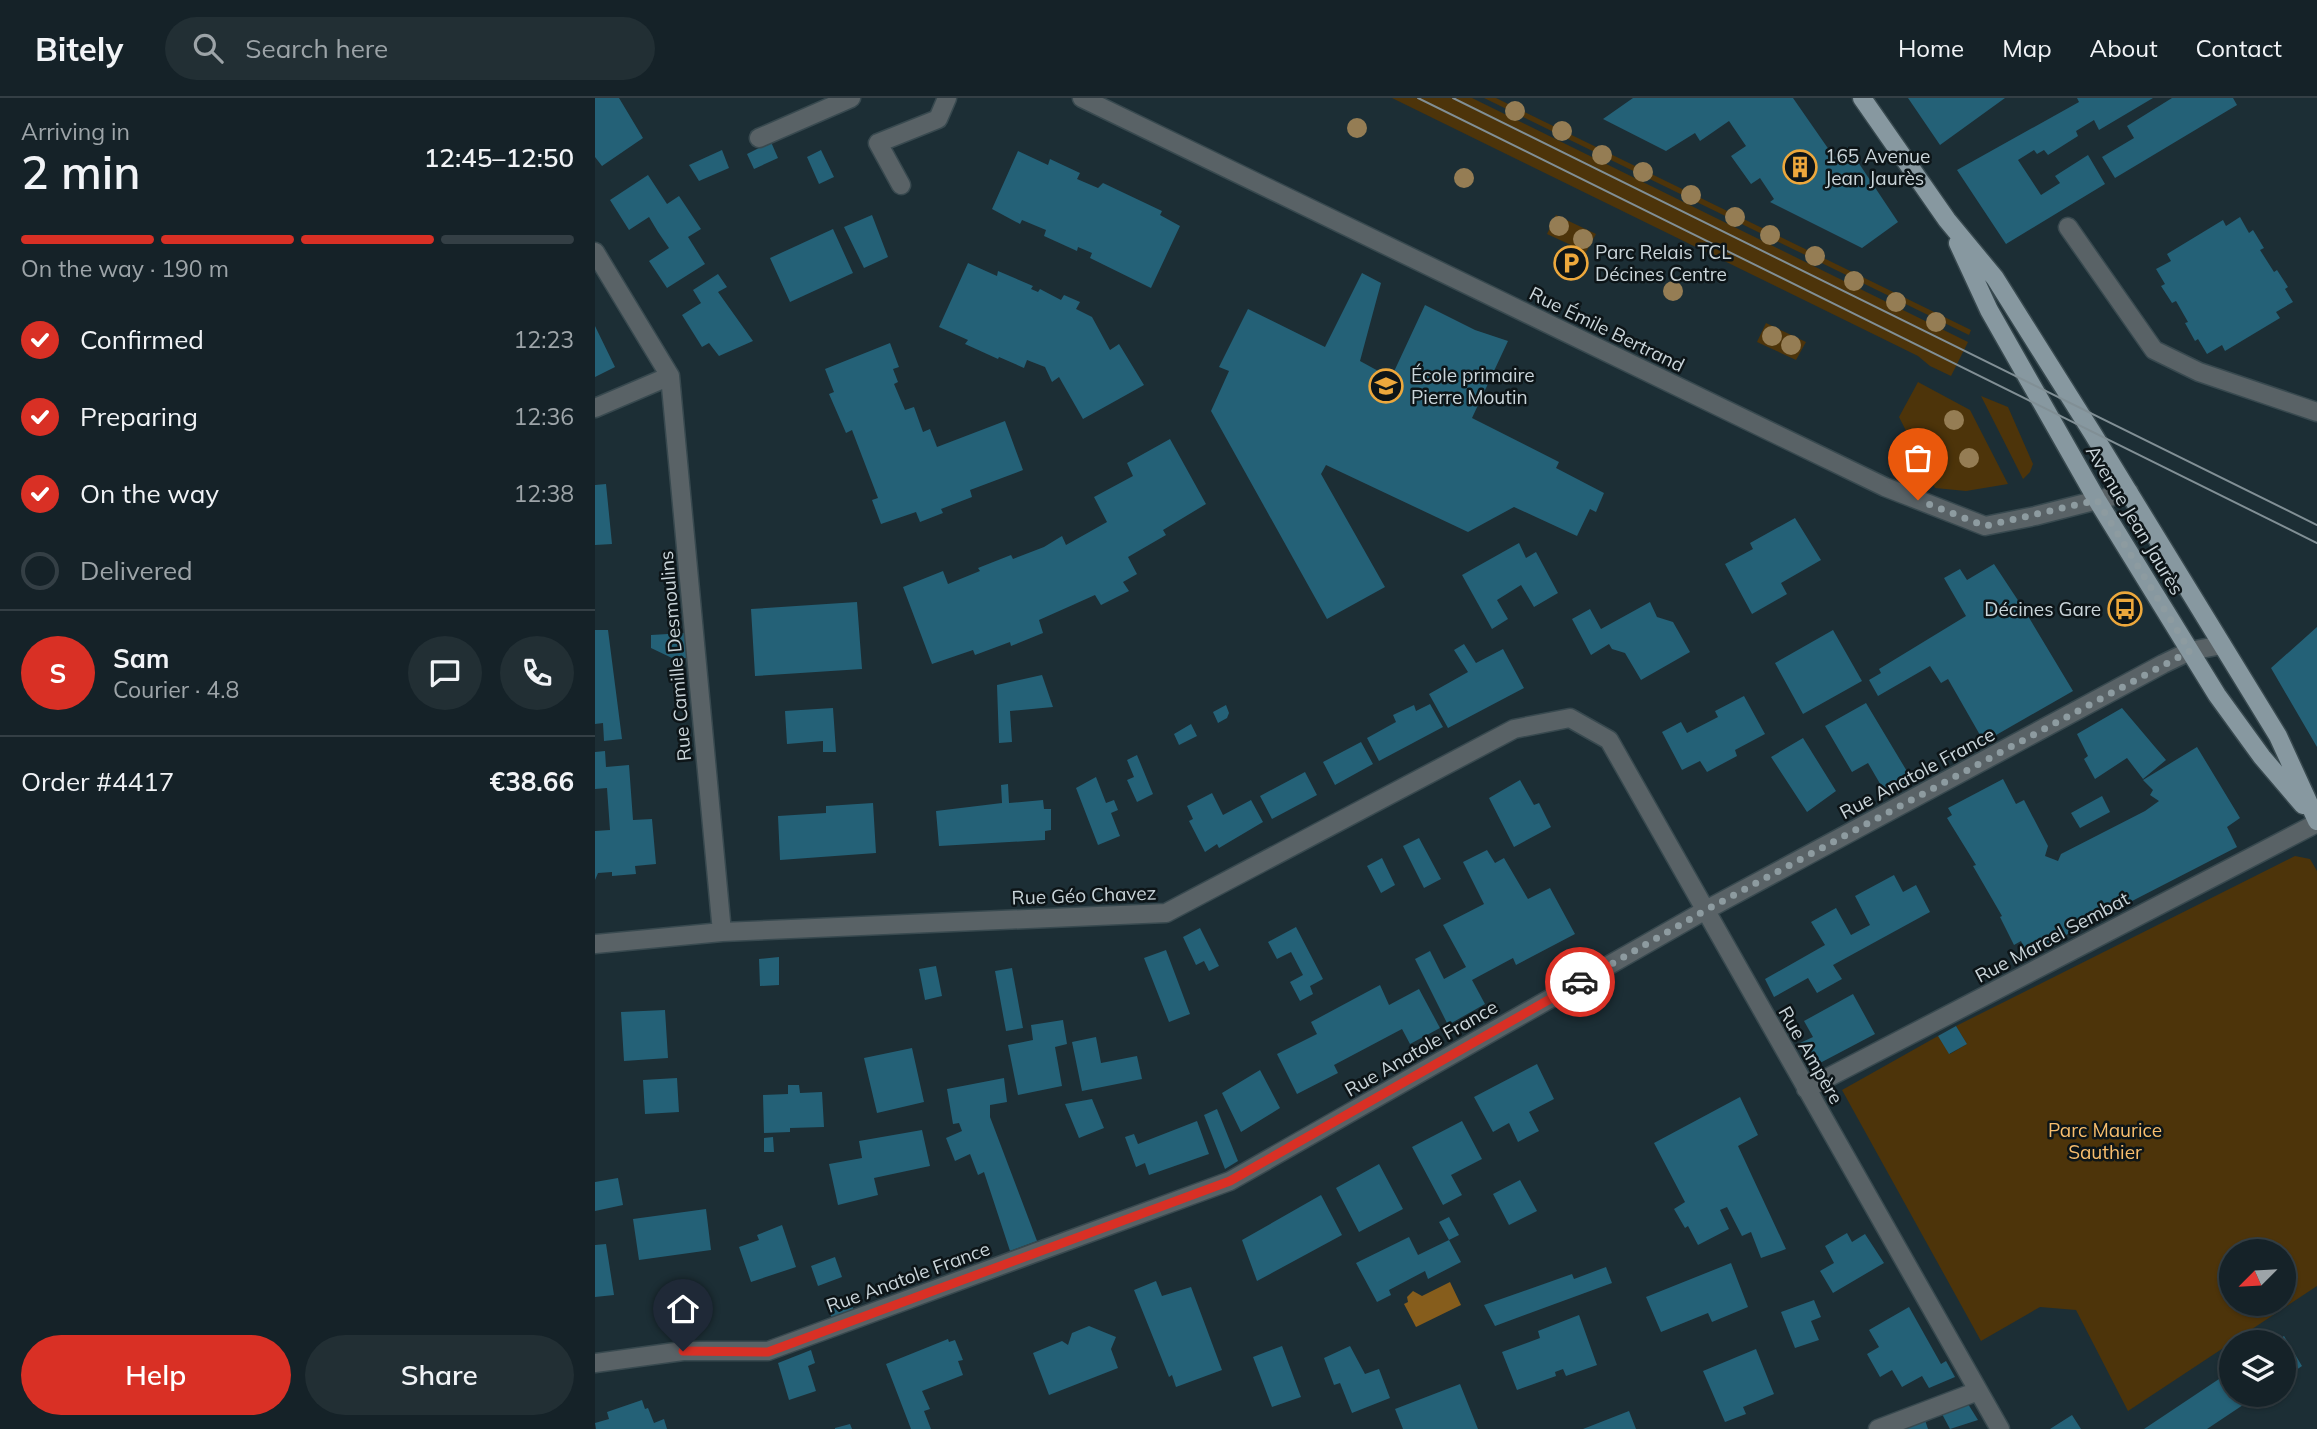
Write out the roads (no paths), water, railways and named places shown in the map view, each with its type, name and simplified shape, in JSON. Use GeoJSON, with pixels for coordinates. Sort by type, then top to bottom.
{"type":"FeatureCollection","features":[{"type":"Feature","properties":{"kind":"main road","name":"Avenue Jean Jaurès"},"geometry":{"type":"LineString","coordinates":[[1862,98],[1947,220],[1995,278],[2278,736],[2317,822]]}},
{"type":"Feature","properties":{"kind":"main road","name":"Avenue Jean Jaurès"},"geometry":{"type":"LineString","coordinates":[[1947,220],[1989,310],[2097,500],[2217,695],[2262,757],[2317,822]]}},
{"type":"Feature","properties":{"kind":"street"},"geometry":{"type":"LineString","coordinates":[[759,138],[851,98]]}},
{"type":"Feature","properties":{"kind":"street"},"geometry":{"type":"LineString","coordinates":[[901,185],[878,143],[938,119],[947,98]]}},
{"type":"Feature","properties":{"kind":"street","name":"Rue Émile Bertrand"},"geometry":{"type":"LineString","coordinates":[[1082,98],[1885,488],[1985,526],[2129,492]]}},
{"type":"Feature","properties":{"kind":"street"},"geometry":{"type":"LineString","coordinates":[[2068,227],[2154,350],[2199,372],[2317,412]]}},
{"type":"Feature","properties":{"kind":"street","name":"Rue Camille Desmoulins"},"geometry":{"type":"LineString","coordinates":[[595,252],[670,376],[722,932]]}},
{"type":"Feature","properties":{"kind":"street"},"geometry":{"type":"LineString","coordinates":[[595,408],[670,376]]}},
{"type":"Feature","properties":{"kind":"street","name":"Rue Anatole France"},"geometry":{"type":"LineString","coordinates":[[595,1363],[683,1351],[768,1352],[1230,1181],[1704,911],[2190,651],[2223,645]]}},
{"type":"Feature","properties":{"kind":"street","name":"Rue Géo Chavez"},"geometry":{"type":"LineString","coordinates":[[595,944],[722,932],[1166,913],[1514,729],[1570,718]]}},
{"type":"Feature","properties":{"kind":"street","name":"Rue Ampère"},"geometry":{"type":"LineString","coordinates":[[1570,718],[1609,740],[2000,1429]]}},
{"type":"Feature","properties":{"kind":"street","name":"Rue Marcel Sembat"},"geometry":{"type":"LineString","coordinates":[[1806,1089],[2317,822]]}},
{"type":"Feature","properties":{"kind":"street"},"geometry":{"type":"LineString","coordinates":[[1878,1429],[1978,1391]]}},
{"type":"Feature","properties":{"kind":"tram line"},"geometry":{"type":"LineString","coordinates":[[1418,98],[2317,543]]}},
{"type":"Feature","properties":{"kind":"tram line"},"geometry":{"type":"LineString","coordinates":[[1453,98],[2317,525]]}},
{"type":"Feature","properties":{"kind":"place","name":"165 Avenue Jean Jaurès"},"geometry":{"type":"Point","coordinates":[1800,167]}},
{"type":"Feature","properties":{"kind":"place","name":"Parc Relais TCL Décines Centre"},"geometry":{"type":"Point","coordinates":[1571,263]}},
{"type":"Feature","properties":{"kind":"place","name":"École primaire Pierre Moutin"},"geometry":{"type":"Point","coordinates":[1386,386]}},
{"type":"Feature","properties":{"kind":"place","name":"Décines Gare"},"geometry":{"type":"Point","coordinates":[2125,609]}},
{"type":"Feature","properties":{"kind":"park label","name":"Parc Maurice Sauthier"},"geometry":{"type":"Point","coordinates":[2105,1141]}}]}
